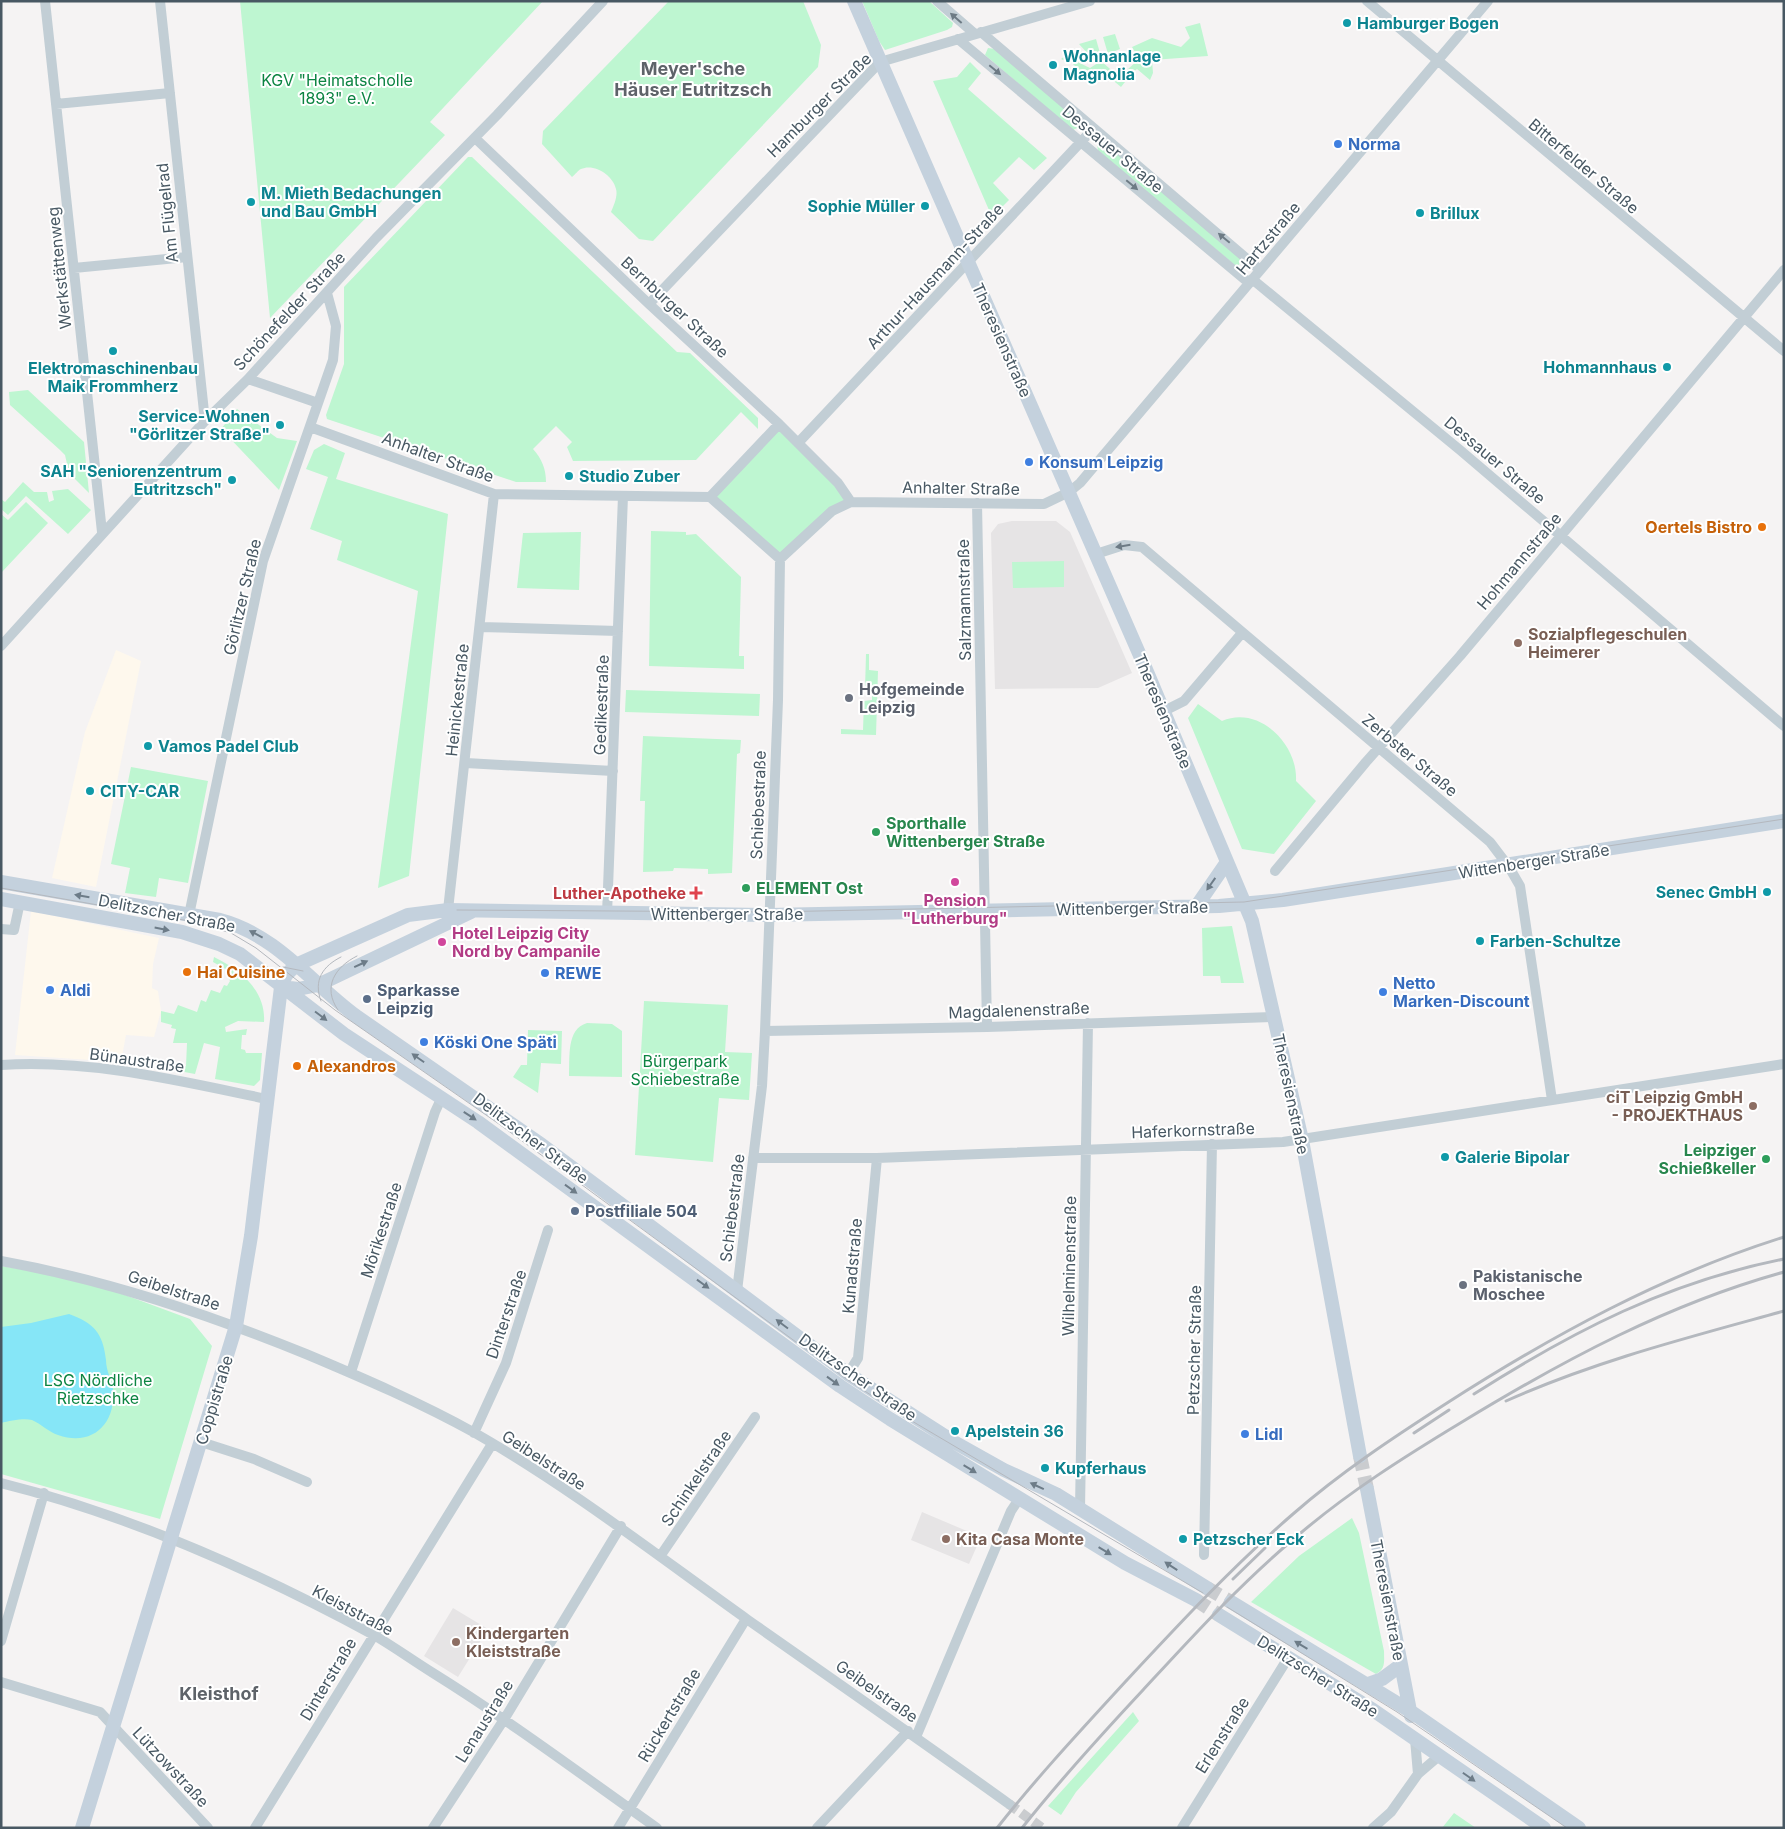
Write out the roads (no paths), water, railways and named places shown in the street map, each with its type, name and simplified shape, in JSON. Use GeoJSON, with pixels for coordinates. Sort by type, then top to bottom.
{"type":"FeatureCollection","features":[{"type":"Feature","properties":{"kind":"main road","name":"Theresienstraße"},"geometry":{"type":"LineString","coordinates":[[854,1],[1096,554],[1252,921],[1302,1140],[1360,1456]]}},
{"type":"Feature","properties":{"kind":"main road","name":"Wittenberger Straße"},"geometry":{"type":"LineString","coordinates":[[296,964],[408,915],[448,910],[607,914],[768,915],[1196,907],[1245,904],[1784,822]]}},
{"type":"Feature","properties":{"kind":"main road"},"geometry":{"type":"LineString","coordinates":[[1196,907],[1227,862]]}},
{"type":"Feature","properties":{"kind":"main road","name":"Delitzscher Straße"},"geometry":{"type":"LineString","coordinates":[[1,882],[190,915],[233,924],[252,931],[267,940],[356,1016],[542,1145],[848,1374],[962,1446],[1080,1509],[1207,1588]]}},
{"type":"Feature","properties":{"kind":"main road","name":"Delitzscher Straße"},"geometry":{"type":"LineString","coordinates":[[1,898],[201,937],[244,957],[344,1034],[478,1122],[840,1386],[1019,1499],[1125,1563],[1196,1600]]}},
{"type":"Feature","properties":{"kind":"main road","name":"Wittenberger Straße"},"geometry":{"type":"LineString","coordinates":[[281,987],[298,989],[318,985],[474,911]]}},
{"type":"Feature","properties":{"kind":"main road","name":"Coppistraße"},"geometry":{"type":"LineString","coordinates":[[82,1828],[236,1326],[251,1236],[281,987],[286,975],[296,964]]}},
{"type":"Feature","properties":{"kind":"main road","name":"Theresienstraße"},"geometry":{"type":"LineString","coordinates":[[1366,1489],[1410,1711]]}},
{"type":"Feature","properties":{"kind":"main road","name":"Delitzscher Straße"},"geometry":{"type":"LineString","coordinates":[[1231,1602],[1410,1711],[1579,1828]]}},
{"type":"Feature","properties":{"kind":"main road","name":"Delitzscher Straße"},"geometry":{"type":"LineString","coordinates":[[1219,1615],[1415,1739],[1544,1828]]}},
{"type":"Feature","properties":{"kind":"main road"},"geometry":{"type":"LineString","coordinates":[[1368,1684],[1382,1679],[1401,1664]]}},
{"type":"Feature","properties":{"kind":"main road"},"geometry":{"type":"LineString","coordinates":[[1410,1711],[1415,1739]]}},
{"type":"Feature","properties":{"kind":"street","name":"Werkstättenweg"},"geometry":{"type":"LineString","coordinates":[[45,1],[102,532]]}},
{"type":"Feature","properties":{"kind":"street","name":"Am Flügelrad"},"geometry":{"type":"LineString","coordinates":[[160,1],[205,421]]}},
{"type":"Feature","properties":{"kind":"street","name":"Schönefelder Straße"},"geometry":{"type":"LineString","coordinates":[[1,646],[102,532],[205,421],[248,379],[376,238],[475,138],[603,1]]}},
{"type":"Feature","properties":{"kind":"street","name":"Dessauer Straße"},"geometry":{"type":"LineString","coordinates":[[938,1],[1260,270]]}},
{"type":"Feature","properties":{"kind":"street","name":"Hamburger Straße"},"geometry":{"type":"LineString","coordinates":[[649,304],[880,62],[1090,1]]}},
{"type":"Feature","properties":{"kind":"street","name":"Bitterfelder Straße"},"geometry":{"type":"LineString","coordinates":[[1367,1],[1437,62],[1784,351]]}},
{"type":"Feature","properties":{"kind":"street","name":"Hartzstraße"},"geometry":{"type":"LineString","coordinates":[[1069,492],[1080,483],[1488,1]]}},
{"type":"Feature","properties":{"kind":"street","name":"Dessauer Straße"},"geometry":{"type":"LineString","coordinates":[[958,39],[1560,535],[1784,726]]}},
{"type":"Feature","properties":{"kind":"street"},"geometry":{"type":"LineString","coordinates":[[56,104],[170,93]]}},
{"type":"Feature","properties":{"kind":"street","name":"Arthur-Hausmann-Straße"},"geometry":{"type":"LineString","coordinates":[[798,443],[1093,129]]}},
{"type":"Feature","properties":{"kind":"street","name":"Bernburger Straße"},"geometry":{"type":"LineString","coordinates":[[475,138],[649,304],[779,424],[838,483],[851,502]]}},
{"type":"Feature","properties":{"kind":"street"},"geometry":{"type":"LineString","coordinates":[[74,268],[187,256]]}},
{"type":"Feature","properties":{"kind":"street","name":"Hohmannstraße"},"geometry":{"type":"LineString","coordinates":[[1275,871],[1460,656],[1784,270]]}},
{"type":"Feature","properties":{"kind":"street","name":"Görlitzer Straße"},"geometry":{"type":"LineString","coordinates":[[190,915],[263,561],[333,360],[336,326],[327,293]]}},
{"type":"Feature","properties":{"kind":"street"},"geometry":{"type":"LineString","coordinates":[[248,379],[318,403]]}},
{"type":"Feature","properties":{"kind":"street"},"geometry":{"type":"LineString","coordinates":[[779,424],[710,497],[780,559],[832,511],[851,502]]}},
{"type":"Feature","properties":{"kind":"street","name":"Anhalter Straße"},"geometry":{"type":"LineString","coordinates":[[310,427],[494,494],[710,497]]}},
{"type":"Feature","properties":{"kind":"street","name":"Anhalter Straße"},"geometry":{"type":"LineString","coordinates":[[851,502],[1044,504],[1069,492]]}},
{"type":"Feature","properties":{"kind":"street","name":"Heinickestraße"},"geometry":{"type":"LineString","coordinates":[[448,910],[466,763],[494,494]]}},
{"type":"Feature","properties":{"kind":"street","name":"Gedikestraße"},"geometry":{"type":"LineString","coordinates":[[607,914],[623,496]]}},
{"type":"Feature","properties":{"kind":"street","name":"Salzmannstraße"},"geometry":{"type":"LineString","coordinates":[[977,503],[987,1027]]}},
{"type":"Feature","properties":{"kind":"street","name":"Zerbster Straße"},"geometry":{"type":"LineString","coordinates":[[1096,554],[1122,545],[1135,545],[1150,553],[1490,842],[1508,865],[1520,886],[1552,1100]]}},
{"type":"Feature","properties":{"kind":"street","name":"Schiebestraße"},"geometry":{"type":"LineString","coordinates":[[737,1291],[753,1158],[765,1031],[768,915],[778,700],[780,559]]}},
{"type":"Feature","properties":{"kind":"street"},"geometry":{"type":"LineString","coordinates":[[480,627],[618,631]]}},
{"type":"Feature","properties":{"kind":"street"},"geometry":{"type":"LineString","coordinates":[[1164,712],[1184,701],[1242,633]]}},
{"type":"Feature","properties":{"kind":"street"},"geometry":{"type":"LineString","coordinates":[[466,763],[613,771]]}},
{"type":"Feature","properties":{"kind":"street"},"geometry":{"type":"LineString","coordinates":[[1,929],[14,930],[20,902]]}},
{"type":"Feature","properties":{"kind":"street","name":"Magdalenenstraße"},"geometry":{"type":"LineString","coordinates":[[765,1031],[987,1027],[1274,1017]]}},
{"type":"Feature","properties":{"kind":"street","name":"Wilhelminenstraße"},"geometry":{"type":"LineString","coordinates":[[1080,1509],[1088,1024]]}},
{"type":"Feature","properties":{"kind":"street","name":"Bünaustraße"},"geometry":{"type":"LineString","coordinates":[[1,1065],[35,1063],[109,1070],[164,1078],[268,1099]]}},
{"type":"Feature","properties":{"kind":"street","name":"Haferkornstraße"},"geometry":{"type":"LineString","coordinates":[[753,1158],[877,1158],[1302,1140],[1784,1064]]}},
{"type":"Feature","properties":{"kind":"street","name":"Mörikestraße"},"geometry":{"type":"LineString","coordinates":[[350,1372],[435,1112],[442,1099]]}},
{"type":"Feature","properties":{"kind":"street","name":"Petzscher Straße"},"geometry":{"type":"LineString","coordinates":[[1204,1556],[1212,1144]]}},
{"type":"Feature","properties":{"kind":"street","name":"Kunadstraße"},"geometry":{"type":"LineString","coordinates":[[848,1374],[858,1358],[877,1158]]}},
{"type":"Feature","properties":{"kind":"street","name":"Dinterstraße"},"geometry":{"type":"LineString","coordinates":[[474,1433],[506,1363],[548,1230]]}},
{"type":"Feature","properties":{"kind":"street","name":"Geibelstraße"},"geometry":{"type":"LineString","coordinates":[[1,1261],[53,1271],[120,1288],[236,1326],[350,1372],[474,1433],[621,1526],[746,1619],[1009,1804]]}},
{"type":"Feature","properties":{"kind":"street","name":"Schinkelstraße"},"geometry":{"type":"LineString","coordinates":[[660,1556],[755,1417]]}},
{"type":"Feature","properties":{"kind":"street"},"geometry":{"type":"LineString","coordinates":[[201,1442],[254,1459],[307,1482]]}},
{"type":"Feature","properties":{"kind":"street","name":"Dinterstraße"},"geometry":{"type":"LineString","coordinates":[[255,1828],[492,1444]]}},
{"type":"Feature","properties":{"kind":"street","name":"Kleiststraße"},"geometry":{"type":"LineString","coordinates":[[1,1483],[44,1493],[110,1515],[221,1560],[373,1635],[504,1718],[656,1828]]}},
{"type":"Feature","properties":{"kind":"street"},"geometry":{"type":"LineString","coordinates":[[1,1641],[4,1622],[44,1493]]}},
{"type":"Feature","properties":{"kind":"street"},"geometry":{"type":"LineString","coordinates":[[817,1828],[912,1734],[1011,1511],[1019,1499]]}},
{"type":"Feature","properties":{"kind":"street","name":"Lenaustraße"},"geometry":{"type":"LineString","coordinates":[[433,1828],[504,1718],[621,1526]]}},
{"type":"Feature","properties":{"kind":"street","name":"Rückertstraße"},"geometry":{"type":"LineString","coordinates":[[618,1828],[746,1619]]}},
{"type":"Feature","properties":{"kind":"street","name":"Erlenstraße"},"geometry":{"type":"LineString","coordinates":[[1182,1828],[1288,1658]]}},
{"type":"Feature","properties":{"kind":"street","name":"Lützowstraße"},"geometry":{"type":"LineString","coordinates":[[1,1682],[100,1712],[208,1828]]}},
{"type":"Feature","properties":{"kind":"street"},"geometry":{"type":"LineString","coordinates":[[1415,1739],[1418,1774]]}},
{"type":"Feature","properties":{"kind":"street"},"geometry":{"type":"LineString","coordinates":[[1373,1828],[1391,1812],[1418,1774],[1439,1756]]}},
{"type":"Feature","properties":{"kind":"water"},"geometry":{"type":"Polygon","coordinates":[[[69,1314],[91,1325],[100,1336],[113,1390],[113,1402],[106,1422],[99,1430],[81,1438],[70,1438],[55,1434],[28,1419],[1,1423],[1,1327],[31,1323],[69,1314]]]}},
{"type":"Feature","properties":{"kind":"tunnel"},"geometry":{"type":"LineString","coordinates":[[1360,1456],[1367,1489]]}},
{"type":"Feature","properties":{"kind":"tunnel"},"geometry":{"type":"LineString","coordinates":[[1207,1588],[1231,1602]]}},
{"type":"Feature","properties":{"kind":"tunnel"},"geometry":{"type":"LineString","coordinates":[[1196,1600],[1219,1615]]}},
{"type":"Feature","properties":{"kind":"tunnel"},"geometry":{"type":"LineString","coordinates":[[1009,1804],[1042,1828]]}},
{"type":"Feature","properties":{"kind":"tram line"},"geometry":{"type":"LineString","coordinates":[[457,910],[771,912],[1244,902],[1784,819]]}},
{"type":"Feature","properties":{"kind":"tram line"},"geometry":{"type":"LineString","coordinates":[[1,888],[195,922],[231,933],[256,948],[335,1010],[499,1124],[845,1378],[895,1411],[1203,1593]]}},
{"type":"Feature","properties":{"kind":"tram line"},"geometry":{"type":"LineString","coordinates":[[338,1010],[333,1002],[331,993],[333,979],[342,966],[357,956]]}},
{"type":"Feature","properties":{"kind":"tram line"},"geometry":{"type":"LineString","coordinates":[[321,1001],[318,987],[321,974],[329,965],[341,957]]}},
{"type":"Feature","properties":{"kind":"tram line"},"geometry":{"type":"LineString","coordinates":[[283,967],[303,971]]}},
{"type":"Feature","properties":{"kind":"tram line"},"geometry":{"type":"LineString","coordinates":[[1227,1607],[1397,1712],[1567,1828]]}},
{"type":"Feature","properties":{"kind":"railway"},"geometry":{"type":"LineString","coordinates":[[997,1828],[1077,1735],[1207,1595],[1293,1514],[1349,1469],[1447,1403],[1568,1331],[1652,1288],[1695,1269],[1784,1237]]}},
{"type":"Feature","properties":{"kind":"railway"},"geometry":{"type":"LineString","coordinates":[[1474,1394],[1585,1330],[1661,1295],[1741,1269],[1784,1259]]}},
{"type":"Feature","properties":{"kind":"railway"},"geometry":{"type":"LineString","coordinates":[[1022,1828],[1096,1741],[1217,1611],[1275,1555],[1315,1521],[1356,1491],[1397,1462],[1462,1422],[1578,1356],[1658,1317],[1699,1300],[1784,1272]]}},
{"type":"Feature","properties":{"kind":"railway"},"geometry":{"type":"LineString","coordinates":[[1506,1401],[1608,1362],[1678,1340],[1784,1311]]}},
{"type":"Feature","properties":{"kind":"railway"},"geometry":{"type":"LineString","coordinates":[[1414,1433],[1449,1410]]}},
{"type":"Feature","properties":{"kind":"railway"},"geometry":{"type":"LineString","coordinates":[[1233,1579],[1265,1548]]}},
{"type":"Feature","properties":{"kind":"place","name":"Hamburger Bogen"},"geometry":{"type":"Point","coordinates":[1347,23]}},
{"type":"Feature","properties":{"kind":"place","name":"Wohnanlage Magnolia"},"geometry":{"type":"Point","coordinates":[1053,65]}},
{"type":"Feature","properties":{"kind":"place","name":"Norma"},"geometry":{"type":"Point","coordinates":[1338,144]}},
{"type":"Feature","properties":{"kind":"place","name":"M. Mieth Bedachungen und Bau GmbH"},"geometry":{"type":"Point","coordinates":[251,202]}},
{"type":"Feature","properties":{"kind":"place","name":"Sophie Müller"},"geometry":{"type":"Point","coordinates":[925,206]}},
{"type":"Feature","properties":{"kind":"place","name":"Brillux"},"geometry":{"type":"Point","coordinates":[1420,213]}},
{"type":"Feature","properties":{"kind":"place","name":"Elektromaschinenbau Maik Frommherz"},"geometry":{"type":"Point","coordinates":[113,351]}},
{"type":"Feature","properties":{"kind":"place","name":"Hohmannhaus"},"geometry":{"type":"Point","coordinates":[1667,367]}},
{"type":"Feature","properties":{"kind":"place","name":"Service-Wohnen \"Görlitzer Straße\""},"geometry":{"type":"Point","coordinates":[280,425]}},
{"type":"Feature","properties":{"kind":"place","name":"Konsum Leipzig"},"geometry":{"type":"Point","coordinates":[1029,462]}},
{"type":"Feature","properties":{"kind":"place","name":"Studio Zuber"},"geometry":{"type":"Point","coordinates":[569,476]}},
{"type":"Feature","properties":{"kind":"place","name":"SAH \"Seniorenzentrum Eutritzsch\""},"geometry":{"type":"Point","coordinates":[232,480]}},
{"type":"Feature","properties":{"kind":"place","name":"Oertels Bistro"},"geometry":{"type":"Point","coordinates":[1762,527]}},
{"type":"Feature","properties":{"kind":"place","name":"Sozialpflegeschulen Heimerer"},"geometry":{"type":"Point","coordinates":[1518,643]}},
{"type":"Feature","properties":{"kind":"place","name":"Hofgemeinde Leipzig"},"geometry":{"type":"Point","coordinates":[849,698]}},
{"type":"Feature","properties":{"kind":"place","name":"Vamos Padel Club"},"geometry":{"type":"Point","coordinates":[148,746]}},
{"type":"Feature","properties":{"kind":"place","name":"CITY-CAR"},"geometry":{"type":"Point","coordinates":[90,791]}},
{"type":"Feature","properties":{"kind":"place","name":"Sporthalle Wittenberger Straße"},"geometry":{"type":"Point","coordinates":[876,832]}},
{"type":"Feature","properties":{"kind":"place","name":"Pension \"Lutherburg\""},"geometry":{"type":"Point","coordinates":[955,882]}},
{"type":"Feature","properties":{"kind":"place","name":"ELEMENT Ost"},"geometry":{"type":"Point","coordinates":[746,888]}},
{"type":"Feature","properties":{"kind":"place","name":"Senec GmbH"},"geometry":{"type":"Point","coordinates":[1767,892]}},
{"type":"Feature","properties":{"kind":"place","name":"Luther-Apotheke"},"geometry":{"type":"Point","coordinates":[696,893]}},
{"type":"Feature","properties":{"kind":"place","name":"Farben-Schultze"},"geometry":{"type":"Point","coordinates":[1480,941]}},
{"type":"Feature","properties":{"kind":"place","name":"Hotel Leipzig City Nord by Campanile"},"geometry":{"type":"Point","coordinates":[442,942]}},
{"type":"Feature","properties":{"kind":"place","name":"Hai Cuisine"},"geometry":{"type":"Point","coordinates":[187,972]}},
{"type":"Feature","properties":{"kind":"place","name":"REWE"},"geometry":{"type":"Point","coordinates":[545,973]}},
{"type":"Feature","properties":{"kind":"place","name":"Aldi"},"geometry":{"type":"Point","coordinates":[50,990]}},
{"type":"Feature","properties":{"kind":"place","name":"Netto Marken-Discount"},"geometry":{"type":"Point","coordinates":[1383,992]}},
{"type":"Feature","properties":{"kind":"place","name":"Sparkasse Leipzig"},"geometry":{"type":"Point","coordinates":[367,999]}},
{"type":"Feature","properties":{"kind":"place","name":"Köski One Späti"},"geometry":{"type":"Point","coordinates":[424,1042]}},
{"type":"Feature","properties":{"kind":"place","name":"Alexandros"},"geometry":{"type":"Point","coordinates":[297,1066]}},
{"type":"Feature","properties":{"kind":"place","name":"ciT Leipzig GmbH - PROJEKTHAUS"},"geometry":{"type":"Point","coordinates":[1753,1106]}},
{"type":"Feature","properties":{"kind":"place","name":"Galerie Bipolar"},"geometry":{"type":"Point","coordinates":[1445,1157]}},
{"type":"Feature","properties":{"kind":"place","name":"Leipziger Schießkeller"},"geometry":{"type":"Point","coordinates":[1766,1159]}},
{"type":"Feature","properties":{"kind":"place","name":"Postfiliale 504"},"geometry":{"type":"Point","coordinates":[575,1211]}},
{"type":"Feature","properties":{"kind":"place","name":"Pakistanische Moschee"},"geometry":{"type":"Point","coordinates":[1463,1285]}},
{"type":"Feature","properties":{"kind":"place","name":"Apelstein 36"},"geometry":{"type":"Point","coordinates":[955,1431]}},
{"type":"Feature","properties":{"kind":"place","name":"Lidl"},"geometry":{"type":"Point","coordinates":[1245,1434]}},
{"type":"Feature","properties":{"kind":"place","name":"Kupferhaus"},"geometry":{"type":"Point","coordinates":[1045,1468]}},
{"type":"Feature","properties":{"kind":"place","name":"Kita Casa Monte"},"geometry":{"type":"Point","coordinates":[946,1539]}},
{"type":"Feature","properties":{"kind":"place","name":"Petzscher Eck"},"geometry":{"type":"Point","coordinates":[1183,1539]}},
{"type":"Feature","properties":{"kind":"place","name":"Kindergarten Kleiststraße"},"geometry":{"type":"Point","coordinates":[456,1642]}},
{"type":"Feature","properties":{"kind":"district","name":"Meyer'sche Häuser Eutritzsch"},"geometry":{"type":"Point","coordinates":[693,79]}},
{"type":"Feature","properties":{"kind":"district","name":"Kleisthof"},"geometry":{"type":"Point","coordinates":[219,1694]}},
{"type":"Feature","properties":{"kind":"park label","name":"KGV \"Heimatscholle 1893\" e.V."},"geometry":{"type":"Point","coordinates":[337,89]}},
{"type":"Feature","properties":{"kind":"park label","name":"Bürgerpark Schiebestraße"},"geometry":{"type":"Point","coordinates":[685,1070]}},
{"type":"Feature","properties":{"kind":"park label","name":"LSG Nördliche Rietzschke"},"geometry":{"type":"Point","coordinates":[98,1389]}}]}
